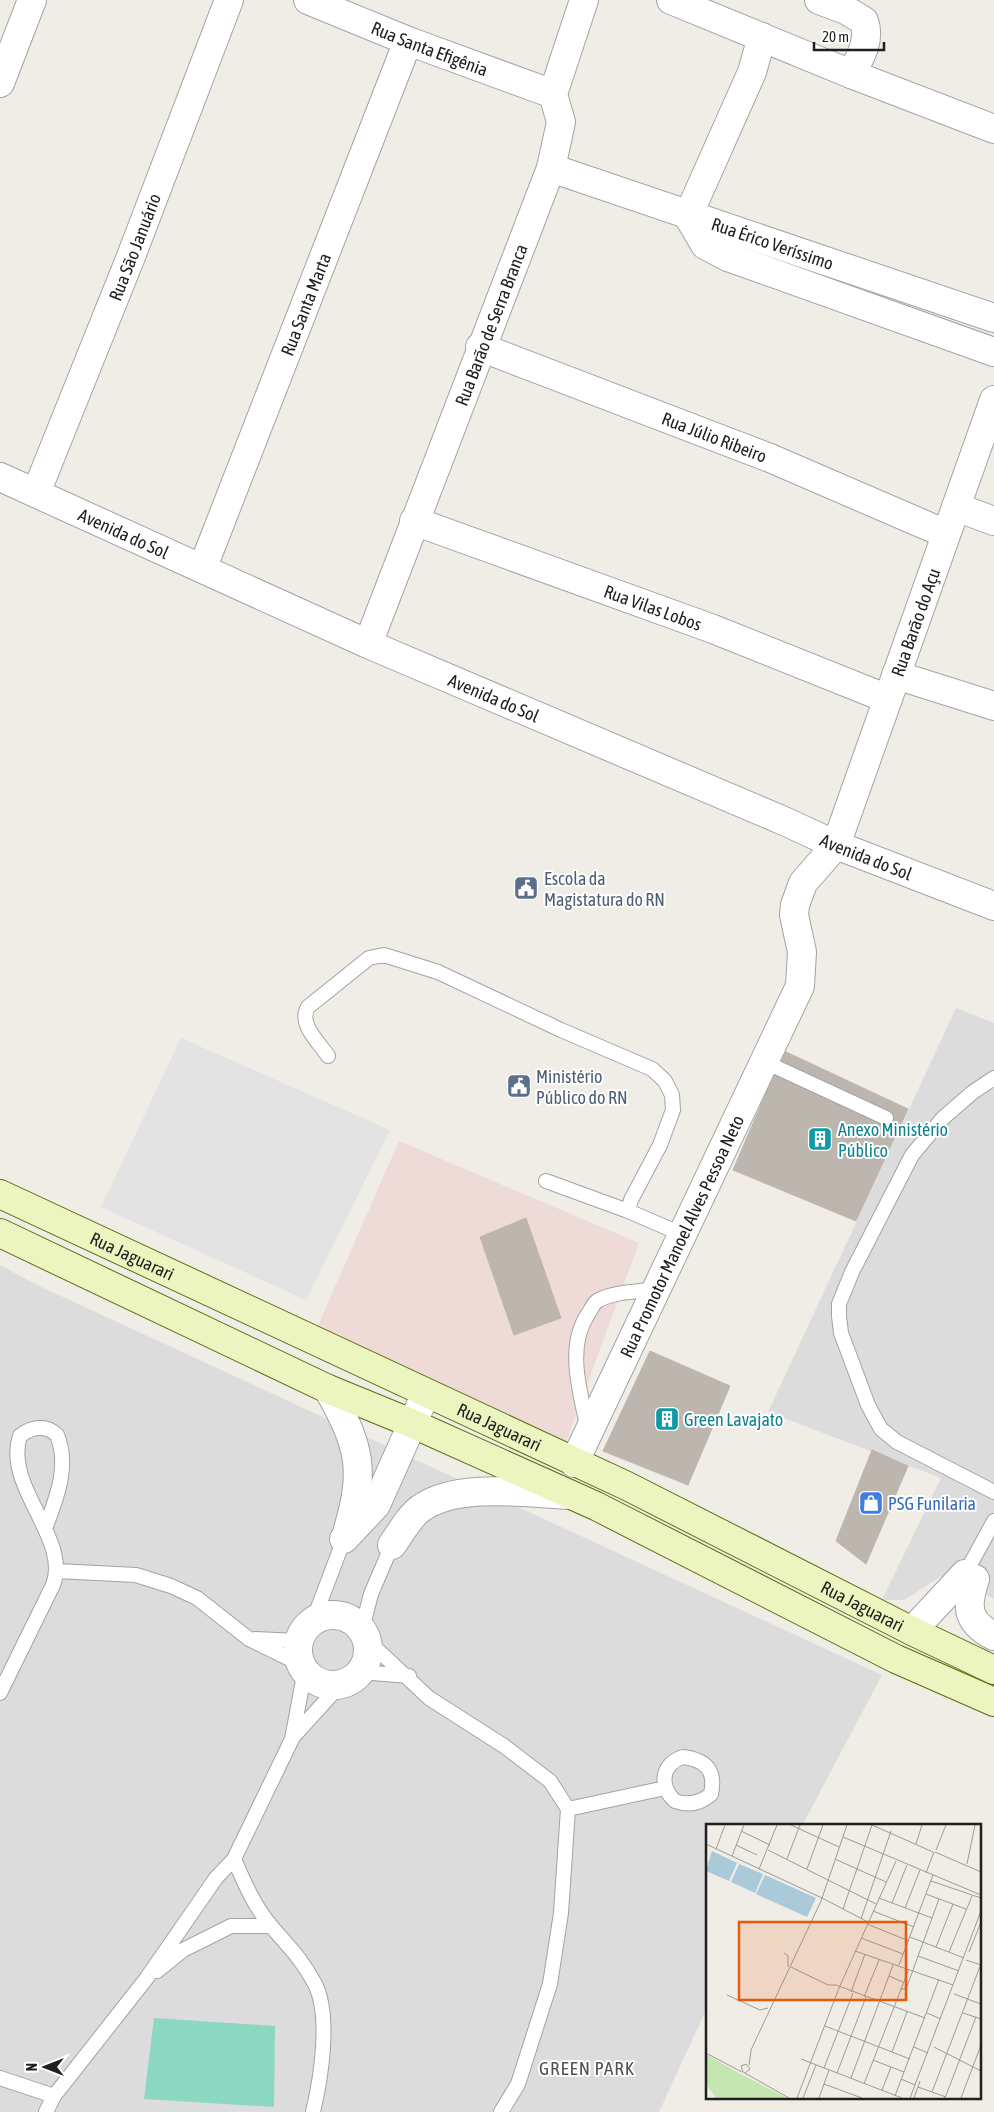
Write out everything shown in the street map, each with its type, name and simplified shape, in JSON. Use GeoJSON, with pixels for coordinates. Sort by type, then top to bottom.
{"type":"FeatureCollection","features":[{"type":"Feature","properties":{"kind":"main road","name":"Rua Jaguarari"},"geometry":{"type":"LineString","coordinates":[[0,1194],[574,1463],[627,1486],[912,1631],[994,1670]]}},
{"type":"Feature","properties":{"kind":"main road","name":"Rua Jaguarari"},"geometry":{"type":"LineString","coordinates":[[0,1233],[328,1389],[411,1423],[570,1494],[896,1659],[994,1702]]}},
{"type":"Feature","properties":{"kind":"street"},"geometry":{"type":"LineString","coordinates":[[0,83],[32,0]]}},
{"type":"Feature","properties":{"kind":"street","name":"Rua São Januário"},"geometry":{"type":"LineString","coordinates":[[36,493],[130,259],[229,0]]}},
{"type":"Feature","properties":{"kind":"street","name":"Rua Santa Efigênia"},"geometry":{"type":"LineString","coordinates":[[308,0],[408,40],[553,94]]}},
{"type":"Feature","properties":{"kind":"street"},"geometry":{"type":"LineString","coordinates":[[553,94],[584,0]]}},
{"type":"Feature","properties":{"kind":"street"},"geometry":{"type":"LineString","coordinates":[[671,0],[851,74],[994,129]]}},
{"type":"Feature","properties":{"kind":"street"},"geometry":{"type":"LineString","coordinates":[[819,0],[846,10],[864,20],[866,30],[865,44],[851,74]]}},
{"type":"Feature","properties":{"kind":"street"},"geometry":{"type":"LineString","coordinates":[[762,38],[752,72],[688,216],[705,245],[728,257],[994,352]]}},
{"type":"Feature","properties":{"kind":"street","name":"Rua Santa Marta"},"geometry":{"type":"LineString","coordinates":[[203,567],[408,40]]}},
{"type":"Feature","properties":{"kind":"street","name":"Rua Barão de Serra Branca"},"geometry":{"type":"LineString","coordinates":[[368,644],[480,347],[551,168],[561,122],[553,94]]}},
{"type":"Feature","properties":{"kind":"street","name":"Rua Érico Veríssimo"},"geometry":{"type":"LineString","coordinates":[[551,168],[688,216],[994,318]]}},
{"type":"Feature","properties":{"kind":"street","name":"Rua Júlio Ribeiro"},"geometry":{"type":"LineString","coordinates":[[480,347],[770,458],[946,534]]}},
{"type":"Feature","properties":{"kind":"street","name":"Rua Barão do Açu"},"geometry":{"type":"LineString","coordinates":[[836,845],[994,400]]}},
{"type":"Feature","properties":{"kind":"street","name":"Avenida do Sol"},"geometry":{"type":"LineString","coordinates":[[3,485],[36,493],[203,567],[368,644],[784,821],[836,845],[994,906]]}},
{"type":"Feature","properties":{"kind":"street"},"geometry":{"type":"LineString","coordinates":[[956,507],[994,521]]}},
{"type":"Feature","properties":{"kind":"street","name":"Rua Vilas Lobos"},"geometry":{"type":"LineString","coordinates":[[414,521],[704,625],[892,687],[994,706]]}},
{"type":"Feature","properties":{"kind":"street","name":"Rua Promotor Manoel Alves Pessoa Neto"},"geometry":{"type":"LineString","coordinates":[[574,1463],[800,986],[803,966],[800,939],[794,915],[795,905],[803,884],[836,845]]}},
{"type":"Feature","properties":{"kind":"street"},"geometry":{"type":"LineString","coordinates":[[328,1389],[346,1422],[357,1451],[357,1487],[344,1540]]}},
{"type":"Feature","properties":{"kind":"street"},"geometry":{"type":"LineString","coordinates":[[344,1540],[376,1505],[426,1393]]}},
{"type":"Feature","properties":{"kind":"street"},"geometry":{"type":"LineString","coordinates":[[392,1545],[418,1510],[436,1500],[464,1493],[570,1494]]}},
{"type":"Feature","properties":{"kind":"street"},"geometry":{"type":"LineString","coordinates":[[912,1631],[970,1576]]}},
{"type":"Feature","properties":{"kind":"street"},"geometry":{"type":"LineString","coordinates":[[970,1576],[970,1613],[981,1630],[994,1636]]}},
{"type":"Feature","properties":{"kind":"street"},"geometry":{"type":"LineString","coordinates":[[334,1614],[344,1616],[364,1635],[366,1662],[350,1678],[321,1682],[305,1649],[323,1616],[334,1614]]}},
{"type":"Feature","properties":{"kind":"lane"},"geometry":{"type":"LineString","coordinates":[[328,1056],[304,1022],[304,1014],[308,1006],[369,958],[384,955],[438,972],[561,1030],[652,1069],[665,1081],[672,1095],[673,1110],[660,1145],[631,1200],[628,1211]]}},
{"type":"Feature","properties":{"kind":"lane"},"geometry":{"type":"LineString","coordinates":[[765,1062],[886,1118]]}},
{"type":"Feature","properties":{"kind":"lane"},"geometry":{"type":"LineString","coordinates":[[994,1078],[973,1092],[944,1118],[912,1155],[852,1272],[839,1304],[839,1316],[841,1333],[868,1405],[880,1429],[897,1442],[994,1492]]}},
{"type":"Feature","properties":{"kind":"lane"},"geometry":{"type":"LineString","coordinates":[[546,1181],[684,1234]]}},
{"type":"Feature","properties":{"kind":"lane"},"geometry":{"type":"LineString","coordinates":[[589,1434],[576,1356],[577,1335],[584,1320],[596,1302],[617,1294],[658,1289]]}},
{"type":"Feature","properties":{"kind":"lane"},"geometry":{"type":"LineString","coordinates":[[0,1693],[53,1585],[57,1571],[45,1529],[19,1473],[16,1451],[20,1436],[26,1431],[42,1428],[57,1435],[62,1461],[60,1484],[45,1529]]}},
{"type":"Feature","properties":{"kind":"lane"},"geometry":{"type":"LineString","coordinates":[[970,1576],[994,1521]]}},
{"type":"Feature","properties":{"kind":"lane"},"geometry":{"type":"LineString","coordinates":[[970,1576],[994,1530]]}},
{"type":"Feature","properties":{"kind":"lane"},"geometry":{"type":"LineString","coordinates":[[46,2112],[54,2096],[146,1979],[216,1878],[234,1859],[292,1739],[305,1649],[344,1540]]}},
{"type":"Feature","properties":{"kind":"lane"},"geometry":{"type":"LineString","coordinates":[[392,1545],[371,1594],[364,1635],[409,1676],[429,1698],[504,1746],[550,1781],[568,1809],[561,1913],[550,1984],[518,2084],[501,2112]]}},
{"type":"Feature","properties":{"kind":"lane"},"geometry":{"type":"LineString","coordinates":[[57,1571],[136,1575],[171,1586],[197,1598],[249,1639],[305,1649]]}},
{"type":"Feature","properties":{"kind":"lane"},"geometry":{"type":"LineString","coordinates":[[249,1639],[305,1649]]}},
{"type":"Feature","properties":{"kind":"lane"},"geometry":{"type":"LineString","coordinates":[[292,1739],[350,1678],[409,1676]]}},
{"type":"Feature","properties":{"kind":"lane"},"geometry":{"type":"LineString","coordinates":[[568,1809],[666,1788]]}},
{"type":"Feature","properties":{"kind":"lane"},"geometry":{"type":"LineString","coordinates":[[234,1859],[254,1901],[270,1926],[293,1948],[315,1985],[321,2005],[322,2021],[320,2084],[312,2112]]}},
{"type":"Feature","properties":{"kind":"lane"},"geometry":{"type":"LineString","coordinates":[[146,1979],[183,1950],[231,1926],[270,1926]]}},
{"type":"Feature","properties":{"kind":"lane"},"geometry":{"type":"LineString","coordinates":[[0,2078],[54,2096]]}},
{"type":"Feature","properties":{"kind":"shaded area"},"geometry":{"type":"Polygon","coordinates":[[[956,1008],[994,1023],[994,1599],[945,1574],[904,1600],[882,1600],[941,1478],[768,1412],[956,1008]]]}},
{"type":"Feature","properties":{"kind":"shaded area"},"geometry":{"type":"Polygon","coordinates":[[[181,1038],[390,1130],[306,1300],[101,1207],[181,1038]]]}},
{"type":"Feature","properties":{"kind":"shaded area"},"geometry":{"type":"Polygon","coordinates":[[[399,1141],[639,1243],[565,1445],[316,1330],[399,1141]]]}},
{"type":"Feature","properties":{"kind":"shaded area"},"geometry":{"type":"Polygon","coordinates":[[[0,1265],[37,1285],[882,1675],[803,1824],[706,1824],[706,2010],[659,2112],[0,2112],[0,1265]]]}},
{"type":"Feature","properties":{"kind":"green space"},"geometry":{"type":"Polygon","coordinates":[[[154,2018],[275,2026],[274,2107],[144,2099],[154,2018]]]}},
{"type":"Feature","properties":{"kind":"building","name":"Anexo Ministério Público"},"geometry":{"type":"Polygon","coordinates":[[[784,1051],[908,1109],[856,1221],[733,1170],[784,1051]]]}},
{"type":"Feature","properties":{"kind":"building"},"geometry":{"type":"Polygon","coordinates":[[[526,1218],[561,1318],[514,1335],[480,1237],[526,1218]]]}},
{"type":"Feature","properties":{"kind":"building","name":"Green Lavajato"},"geometry":{"type":"Polygon","coordinates":[[[650,1351],[730,1386],[688,1485],[603,1451],[650,1351]]]}},
{"type":"Feature","properties":{"kind":"building","name":"PSG Funilaria"},"geometry":{"type":"Polygon","coordinates":[[[872,1450],[908,1466],[866,1564],[836,1541],[872,1450]]]}},
{"type":"Feature","properties":{"kind":"place","name":"Escola da Magistatura do RN"},"geometry":{"type":"Point","coordinates":[526,888]}},
{"type":"Feature","properties":{"kind":"place","name":"Ministério Público do RN"},"geometry":{"type":"Point","coordinates":[519,1086]}},
{"type":"Feature","properties":{"kind":"place","name":"Anexo Ministério Público"},"geometry":{"type":"Point","coordinates":[820,1139]}},
{"type":"Feature","properties":{"kind":"place","name":"Green Lavajato"},"geometry":{"type":"Point","coordinates":[667,1419]}},
{"type":"Feature","properties":{"kind":"place","name":"PSG Funilaria"},"geometry":{"type":"Point","coordinates":[871,1503]}},
{"type":"Feature","properties":{"kind":"district","name":"GREEN PARK"},"geometry":{"type":"Point","coordinates":[587,2068]}}]}
